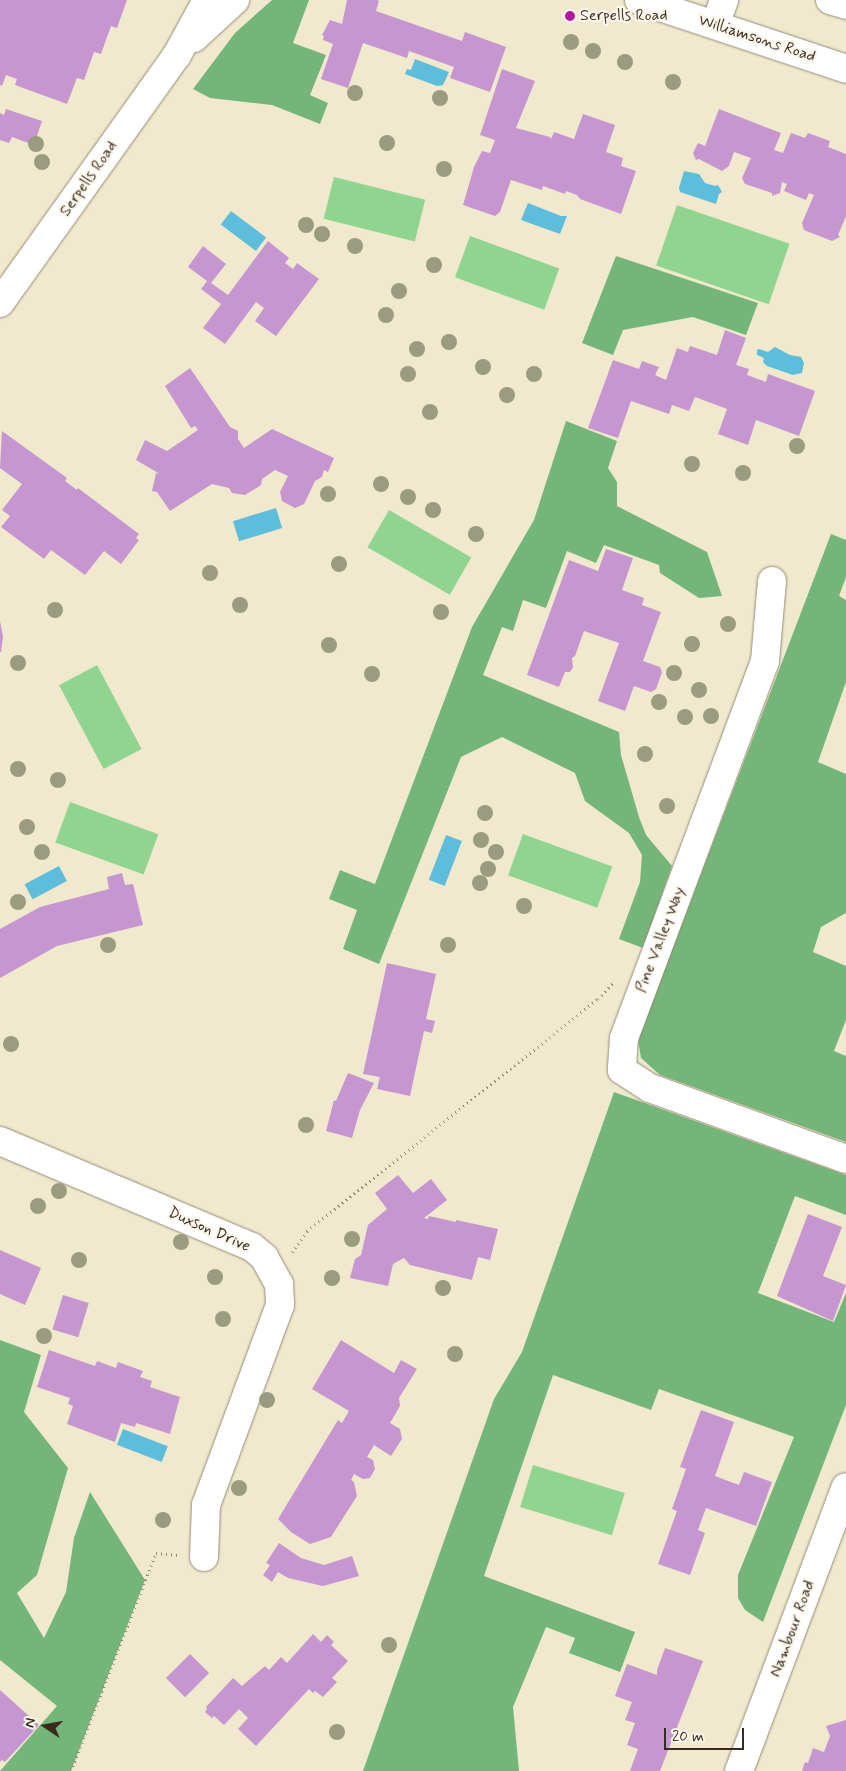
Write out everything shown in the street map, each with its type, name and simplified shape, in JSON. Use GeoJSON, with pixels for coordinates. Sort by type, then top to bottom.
{"type":"FeatureCollection","features":[{"type":"Feature","properties":{"kind":"street","name":"Serpells Road"},"geometry":{"type":"LineString","coordinates":[[0,304],[177,55],[207,0]]}},
{"type":"Feature","properties":{"kind":"street","name":"Serpells Road"},"geometry":{"type":"LineString","coordinates":[[177,55],[235,0]]}},
{"type":"Feature","properties":{"kind":"street","name":"Williamsons Road"},"geometry":{"type":"LineString","coordinates":[[639,0],[720,13],[846,69]]}},
{"type":"Feature","properties":{"kind":"street"},"geometry":{"type":"LineString","coordinates":[[830,0],[846,5]]}},
{"type":"Feature","properties":{"kind":"street","name":"Pine Valley Way"},"geometry":{"type":"LineString","coordinates":[[772,581],[765,661],[624,1038],[622,1070],[650,1088],[846,1159]]}},
{"type":"Feature","properties":{"kind":"street","name":"Duxson Drive"},"geometry":{"type":"LineString","coordinates":[[0,1141],[252,1247],[264,1257],[273,1271],[279,1284],[280,1305],[206,1505],[204,1556]]}},
{"type":"Feature","properties":{"kind":"street","name":"Nambour Road"},"geometry":{"type":"LineString","coordinates":[[739,1771],[846,1487]]}},
{"type":"Feature","properties":{"kind":"path"},"geometry":{"type":"LineString","coordinates":[[273,1271],[284,1264],[307,1231],[598,999],[616,980]]}},
{"type":"Feature","properties":{"kind":"path"},"geometry":{"type":"LineString","coordinates":[[71,1771],[156,1553],[204,1556]]}},
{"type":"Feature","properties":{"kind":"green space"},"geometry":{"type":"Polygon","coordinates":[[[272,0],[309,0],[293,43],[326,55],[310,95],[328,103],[320,124],[272,105],[210,98],[193,89],[235,33],[272,0]]]}},
{"type":"Feature","properties":{"kind":"green space"},"geometry":{"type":"Polygon","coordinates":[[[334,177],[425,200],[415,241],[324,219],[334,177]]]}},
{"type":"Feature","properties":{"kind":"green space"},"geometry":{"type":"Polygon","coordinates":[[[677,205],[790,244],[769,304],[656,266],[677,205]]]}},
{"type":"Feature","properties":{"kind":"green space"},"geometry":{"type":"Polygon","coordinates":[[[470,236],[559,268],[544,310],[455,277],[470,236]]]}},
{"type":"Feature","properties":{"kind":"green space"},"geometry":{"type":"Polygon","coordinates":[[[616,256],[758,303],[746,335],[693,317],[623,330],[613,355],[582,343],[616,256]]]}},
{"type":"Feature","properties":{"kind":"green space"},"geometry":{"type":"Polygon","coordinates":[[[566,421],[617,441],[608,468],[617,482],[617,506],[707,552],[722,596],[699,598],[660,573],[659,565],[604,545],[596,563],[567,551],[546,608],[523,600],[513,631],[502,627],[483,675],[619,732],[621,755],[646,835],[672,866],[643,948],[619,939],[640,882],[642,855],[629,833],[585,801],[575,773],[502,737],[461,757],[379,964],[343,949],[357,910],[329,899],[340,870],[375,884],[472,627],[534,520],[566,421]]]}},
{"type":"Feature","properties":{"kind":"green space"},"geometry":{"type":"Polygon","coordinates":[[[389,510],[471,558],[450,595],[368,547],[389,510]]]}},
{"type":"Feature","properties":{"kind":"green space"},"geometry":{"type":"Polygon","coordinates":[[[831,534],[846,540],[846,577],[839,596],[846,600],[846,682],[818,762],[846,774],[846,913],[821,927],[813,952],[846,966],[846,1020],[834,1051],[846,1056],[846,1142],[660,1075],[641,1058],[638,1039],[831,534]]]}},
{"type":"Feature","properties":{"kind":"green space"},"geometry":{"type":"Polygon","coordinates":[[[97,665],[142,749],[104,769],[59,685],[97,665]]]}},
{"type":"Feature","properties":{"kind":"green space"},"geometry":{"type":"Polygon","coordinates":[[[70,802],[158,834],[144,875],[55,842],[70,802]]]}},
{"type":"Feature","properties":{"kind":"green space"},"geometry":{"type":"Polygon","coordinates":[[[523,834],[612,866],[597,908],[508,875],[523,834]]]}},
{"type":"Feature","properties":{"kind":"green space"},"geometry":{"type":"Polygon","coordinates":[[[614,1092],[846,1175],[846,1215],[795,1196],[758,1293],[834,1322],[846,1293],[846,1405],[763,1622],[745,1610],[738,1598],[738,1575],[794,1437],[659,1389],[651,1410],[553,1375],[484,1576],[635,1632],[620,1672],[569,1653],[575,1638],[546,1627],[513,1707],[519,1771],[363,1771],[494,1399],[522,1352],[614,1092]]]}},
{"type":"Feature","properties":{"kind":"green space"},"geometry":{"type":"Polygon","coordinates":[[[0,1340],[41,1355],[24,1412],[68,1468],[37,1575],[17,1593],[44,1638],[66,1592],[74,1538],[90,1492],[145,1580],[71,1771],[0,1771],[57,1706],[0,1660],[0,1340]]]}},
{"type":"Feature","properties":{"kind":"green space"},"geometry":{"type":"Polygon","coordinates":[[[533,1465],[625,1493],[612,1535],[520,1507],[533,1465]]]}},
{"type":"Feature","properties":{"kind":"water"},"geometry":{"type":"Polygon","coordinates":[[[415,59],[449,72],[443,85],[437,86],[405,74],[407,69],[411,70],[415,59]]]}},
{"type":"Feature","properties":{"kind":"water"},"geometry":{"type":"Polygon","coordinates":[[[684,171],[699,174],[705,183],[718,185],[722,192],[719,194],[716,204],[680,192],[679,188],[684,171]]]}},
{"type":"Feature","properties":{"kind":"water"},"geometry":{"type":"Polygon","coordinates":[[[528,203],[561,216],[567,216],[560,234],[521,220],[528,203]]]}},
{"type":"Feature","properties":{"kind":"water"},"geometry":{"type":"Polygon","coordinates":[[[231,211],[266,237],[256,251],[221,225],[231,211]]]}},
{"type":"Feature","properties":{"kind":"water"},"geometry":{"type":"Polygon","coordinates":[[[775,347],[790,355],[801,357],[804,363],[802,373],[793,375],[767,366],[763,362],[764,358],[757,355],[757,350],[759,349],[768,352],[775,347]]]}},
{"type":"Feature","properties":{"kind":"water"},"geometry":{"type":"Polygon","coordinates":[[[276,508],[282,528],[239,541],[233,521],[276,508]]]}},
{"type":"Feature","properties":{"kind":"water"},"geometry":{"type":"Polygon","coordinates":[[[446,835],[462,841],[445,886],[429,880],[446,835]]]}},
{"type":"Feature","properties":{"kind":"water"},"geometry":{"type":"Polygon","coordinates":[[[59,866],[67,881],[33,899],[25,884],[59,866]]]}},
{"type":"Feature","properties":{"kind":"water"},"geometry":{"type":"Polygon","coordinates":[[[123,1429],[168,1446],[162,1462],[117,1445],[123,1429]]]}},
{"type":"Feature","properties":{"kind":"building"},"geometry":{"type":"Polygon","coordinates":[[[0,0],[127,0],[117,28],[111,26],[101,54],[94,52],[84,80],[77,78],[67,104],[15,85],[17,79],[6,75],[2,86],[0,85],[0,0]]]}},
{"type":"Feature","properties":{"kind":"building"},"geometry":{"type":"Polygon","coordinates":[[[347,0],[377,0],[379,1],[376,11],[462,41],[465,32],[506,47],[490,92],[450,78],[454,67],[409,51],[407,58],[363,43],[348,88],[321,79],[333,44],[323,40],[324,36],[322,35],[330,20],[342,24],[347,0]]]}},
{"type":"Feature","properties":{"kind":"building"},"geometry":{"type":"Polygon","coordinates":[[[502,69],[535,81],[516,128],[550,137],[551,139],[554,132],[574,139],[583,114],[615,125],[606,152],[623,158],[621,166],[636,171],[621,214],[580,199],[577,195],[566,191],[565,194],[543,186],[542,190],[511,180],[500,212],[495,216],[463,205],[474,167],[482,151],[490,153],[495,140],[480,135],[502,69]]]}},
{"type":"Feature","properties":{"kind":"building"},"geometry":{"type":"Polygon","coordinates":[[[6,109],[42,121],[34,145],[12,137],[9,143],[0,140],[0,113],[4,115],[6,109]]]}},
{"type":"Feature","properties":{"kind":"building"},"geometry":{"type":"Polygon","coordinates":[[[719,109],[781,133],[774,150],[783,153],[791,133],[805,138],[808,133],[830,141],[828,147],[846,154],[846,216],[838,235],[840,237],[832,241],[804,230],[802,223],[814,195],[809,193],[806,200],[784,191],[787,184],[782,182],[780,193],[772,196],[772,193],[745,184],[742,178],[751,158],[734,152],[729,166],[722,171],[699,159],[696,160],[693,153],[698,143],[705,146],[719,109]]]}},
{"type":"Feature","properties":{"kind":"building"},"geometry":{"type":"Polygon","coordinates":[[[268,241],[289,258],[285,263],[293,269],[297,263],[319,279],[276,336],[255,321],[264,308],[256,302],[225,344],[203,328],[221,304],[201,289],[207,281],[188,267],[203,246],[226,264],[211,283],[228,295],[268,241]]]}},
{"type":"Feature","properties":{"kind":"building"},"geometry":{"type":"Polygon","coordinates":[[[725,330],[746,338],[736,365],[749,369],[747,375],[766,382],[768,374],[815,391],[799,436],[756,420],[748,445],[718,434],[727,409],[695,397],[689,411],[672,405],[669,414],[631,401],[618,438],[588,428],[613,360],[639,369],[642,361],[659,367],[655,375],[666,380],[677,348],[688,352],[690,346],[717,355],[725,330]]]}},
{"type":"Feature","properties":{"kind":"building"},"geometry":{"type":"Polygon","coordinates":[[[190,368],[230,427],[238,431],[238,439],[244,448],[272,429],[334,458],[328,472],[324,470],[322,477],[315,481],[304,504],[295,508],[282,501],[280,492],[288,476],[275,470],[262,479],[261,485],[245,495],[232,493],[229,488],[212,484],[170,511],[157,492],[152,491],[156,473],[160,474],[136,460],[145,440],[167,451],[198,430],[195,426],[191,428],[165,386],[190,368]]]}},
{"type":"Feature","properties":{"kind":"building"},"geometry":{"type":"Polygon","coordinates":[[[2,431],[67,478],[65,481],[77,490],[78,488],[139,534],[136,538],[139,540],[121,564],[104,551],[85,575],[51,550],[44,559],[1,527],[10,516],[2,510],[22,484],[0,468],[2,431]]]}},
{"type":"Feature","properties":{"kind":"building"},"geometry":{"type":"Polygon","coordinates":[[[606,549],[633,558],[622,590],[644,598],[642,605],[661,612],[643,661],[660,667],[662,672],[656,689],[651,692],[634,686],[625,711],[598,701],[619,643],[584,631],[575,656],[572,658],[573,667],[570,672],[565,672],[559,687],[527,675],[569,560],[598,571],[606,549]]]}},
{"type":"Feature","properties":{"kind":"building"},"geometry":{"type":"Polygon","coordinates":[[[0,621],[3,637],[1,652],[0,652],[0,621]]]}},
{"type":"Feature","properties":{"kind":"building"},"geometry":{"type":"Polygon","coordinates":[[[122,873],[125,885],[133,884],[143,925],[57,946],[0,978],[0,929],[40,907],[109,889],[107,877],[122,873]]]}},
{"type":"Feature","properties":{"kind":"building"},"geometry":{"type":"Polygon","coordinates":[[[387,963],[436,974],[426,1019],[435,1021],[432,1033],[424,1031],[410,1096],[377,1089],[380,1077],[363,1074],[387,963]]]}},
{"type":"Feature","properties":{"kind":"building"},"geometry":{"type":"Polygon","coordinates":[[[348,1073],[374,1083],[360,1110],[352,1138],[326,1131],[334,1100],[336,1101],[348,1073]]]}},
{"type":"Feature","properties":{"kind":"building"},"geometry":{"type":"Polygon","coordinates":[[[398,1175],[413,1193],[431,1179],[447,1200],[424,1218],[428,1219],[429,1216],[456,1222],[456,1220],[498,1229],[490,1260],[478,1257],[472,1280],[410,1265],[404,1258],[393,1264],[388,1286],[350,1278],[355,1259],[361,1255],[368,1225],[387,1209],[375,1193],[398,1175]]]}},
{"type":"Feature","properties":{"kind":"building"},"geometry":{"type":"Polygon","coordinates":[[[808,1214],[842,1227],[823,1276],[846,1285],[833,1321],[777,1296],[808,1214]]]}},
{"type":"Feature","properties":{"kind":"building"},"geometry":{"type":"Polygon","coordinates":[[[0,1250],[41,1268],[25,1305],[0,1294],[0,1250]]]}},
{"type":"Feature","properties":{"kind":"building"},"geometry":{"type":"Polygon","coordinates":[[[63,1295],[89,1303],[78,1337],[52,1329],[63,1295]]]}},
{"type":"Feature","properties":{"kind":"building"},"geometry":{"type":"Polygon","coordinates":[[[341,1340],[394,1373],[401,1360],[417,1369],[399,1398],[400,1406],[390,1423],[400,1429],[402,1439],[391,1456],[374,1445],[367,1457],[373,1460],[375,1469],[370,1478],[363,1479],[354,1474],[351,1480],[354,1482],[357,1496],[331,1537],[310,1544],[291,1532],[278,1519],[338,1420],[342,1423],[349,1411],[312,1389],[341,1340]]]}},
{"type":"Feature","properties":{"kind":"building"},"geometry":{"type":"Polygon","coordinates":[[[49,1350],[95,1366],[97,1361],[116,1368],[118,1362],[143,1371],[140,1377],[152,1381],[150,1387],[180,1397],[170,1434],[136,1423],[135,1427],[121,1423],[115,1442],[67,1424],[73,1406],[68,1404],[70,1398],[37,1387],[49,1350]]]}},
{"type":"Feature","properties":{"kind":"building"},"geometry":{"type":"Polygon","coordinates":[[[701,1410],[734,1422],[715,1476],[739,1485],[744,1472],[772,1482],[756,1526],[706,1508],[698,1530],[705,1533],[690,1575],[658,1564],[677,1511],[672,1509],[686,1469],[680,1467],[701,1410]]]}},
{"type":"Feature","properties":{"kind":"building"},"geometry":{"type":"Polygon","coordinates":[[[279,1543],[301,1558],[324,1565],[352,1556],[359,1576],[323,1586],[288,1578],[278,1572],[272,1582],[263,1575],[270,1565],[266,1563],[279,1543]]]}},
{"type":"Feature","properties":{"kind":"building"},"geometry":{"type":"Polygon","coordinates":[[[313,1634],[321,1642],[327,1635],[334,1642],[331,1645],[348,1661],[332,1678],[337,1682],[323,1697],[309,1689],[256,1746],[238,1729],[248,1718],[239,1709],[224,1725],[214,1716],[212,1718],[205,1712],[206,1707],[233,1678],[242,1686],[265,1666],[269,1670],[281,1657],[287,1663],[313,1634]]]}},
{"type":"Feature","properties":{"kind":"building"},"geometry":{"type":"Polygon","coordinates":[[[665,1648],[703,1661],[660,1771],[630,1771],[638,1749],[627,1745],[635,1723],[625,1720],[632,1702],[615,1696],[627,1664],[657,1675],[665,1648]]]}},
{"type":"Feature","properties":{"kind":"building"},"geometry":{"type":"Polygon","coordinates":[[[190,1654],[209,1673],[185,1697],[166,1678],[190,1654]]]}},
{"type":"Feature","properties":{"kind":"building"},"geometry":{"type":"Polygon","coordinates":[[[0,1690],[39,1725],[5,1762],[2,1760],[0,1762],[0,1690]]]}},
{"type":"Feature","properties":{"kind":"building"},"geometry":{"type":"Polygon","coordinates":[[[846,1720],[846,1771],[802,1771],[805,1762],[808,1763],[813,1748],[824,1752],[830,1736],[826,1726],[846,1720]]]}},
{"type":"Feature","properties":{"kind":"place","name":"Serpells Road"},"geometry":{"type":"Point","coordinates":[570,16]}}]}
